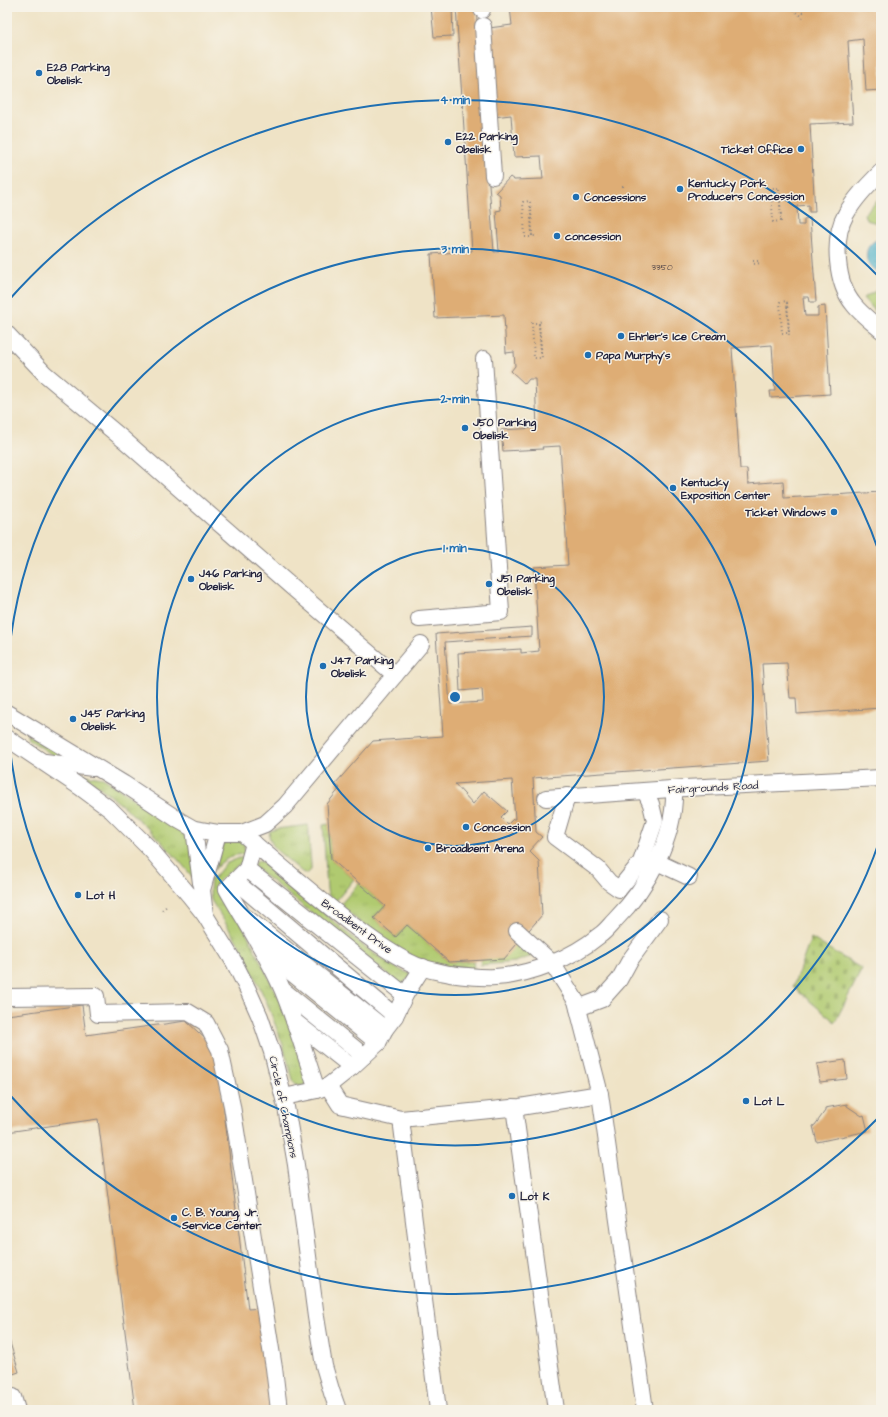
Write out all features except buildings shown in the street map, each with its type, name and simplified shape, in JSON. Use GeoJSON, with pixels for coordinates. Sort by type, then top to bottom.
{"type":"FeatureCollection","features":[{"type":"Feature","properties":{"kind":"street"},"geometry":{"type":"LineString","coordinates":[[482,14],[493,176]]}},
{"type":"Feature","properties":{"kind":"street"},"geometry":{"type":"LineString","coordinates":[[881,172],[860,195],[845,216],[839,236],[838,258],[840,275],[845,290],[854,305],[881,330]]}},
{"type":"Feature","properties":{"kind":"street"},"geometry":{"type":"LineString","coordinates":[[7,334],[45,374],[124,440],[395,675]]}},
{"type":"Feature","properties":{"kind":"street"},"geometry":{"type":"LineString","coordinates":[[419,619],[501,612],[484,359]]}},
{"type":"Feature","properties":{"kind":"street"},"geometry":{"type":"LineString","coordinates":[[421,644],[284,806],[248,838],[247,870],[227,889],[262,949],[282,990],[322,1088],[340,1105],[401,1119],[514,1107],[600,1094]]}},
{"type":"Feature","properties":{"kind":"street"},"geometry":{"type":"LineString","coordinates":[[7,713],[124,784],[194,829],[248,838]]}},
{"type":"Feature","properties":{"kind":"street"},"geometry":{"type":"LineString","coordinates":[[10,740],[26,724]]}},
{"type":"Feature","properties":{"kind":"street","name":"Circle of Champions"},"geometry":{"type":"LineString","coordinates":[[10,740],[80,787],[111,810],[160,859],[205,916],[234,962],[254,1003],[272,1052],[284,1097],[296,1164],[319,1338],[324,1366],[338,1410]]}},
{"type":"Feature","properties":{"kind":"street"},"geometry":{"type":"LineString","coordinates":[[40,761],[99,769]]}},
{"type":"Feature","properties":{"kind":"street","name":"Fairgrounds Road"},"geometry":{"type":"LineString","coordinates":[[546,798],[674,789],[881,778]]}},
{"type":"Feature","properties":{"kind":"street","name":"Broadbent Drive"},"geometry":{"type":"LineString","coordinates":[[248,838],[333,910],[378,944],[410,963],[436,971],[460,975],[495,977],[525,972],[552,963],[576,951],[601,935],[621,915],[641,890],[657,862],[674,805],[674,789]]}},
{"type":"Feature","properties":{"kind":"street"},"geometry":{"type":"LineString","coordinates":[[568,796],[555,837],[598,869],[609,882],[619,888],[641,862],[655,821],[651,804],[645,791]]}},
{"type":"Feature","properties":{"kind":"street"},"geometry":{"type":"LineString","coordinates":[[194,829],[205,916]]}},
{"type":"Feature","properties":{"kind":"street"},"geometry":{"type":"LineString","coordinates":[[202,890],[218,833]]}},
{"type":"Feature","properties":{"kind":"street"},"geometry":{"type":"LineString","coordinates":[[657,862],[689,877]]}},
{"type":"Feature","properties":{"kind":"street"},"geometry":{"type":"LineString","coordinates":[[247,870],[405,995]]}},
{"type":"Feature","properties":{"kind":"street"},"geometry":{"type":"LineString","coordinates":[[235,881],[395,1016]]}},
{"type":"Feature","properties":{"kind":"street"},"geometry":{"type":"LineString","coordinates":[[240,912],[381,1036]]}},
{"type":"Feature","properties":{"kind":"street"},"geometry":{"type":"LineString","coordinates":[[578,1008],[602,999],[619,980],[630,960],[660,919]]}},
{"type":"Feature","properties":{"kind":"street"},"geometry":{"type":"LineString","coordinates":[[517,931],[552,963],[576,1001],[578,1008],[600,1094],[645,1410]]}},
{"type":"Feature","properties":{"kind":"street"},"geometry":{"type":"LineString","coordinates":[[262,949],[381,1036]]}},
{"type":"Feature","properties":{"kind":"street"},"geometry":{"type":"LineString","coordinates":[[284,1097],[322,1088],[352,1067],[364,1056],[395,1016],[405,995],[423,967]]}},
{"type":"Feature","properties":{"kind":"street"},"geometry":{"type":"LineString","coordinates":[[282,990],[364,1056]]}},
{"type":"Feature","properties":{"kind":"street"},"geometry":{"type":"LineString","coordinates":[[7,997],[96,996],[98,1014],[188,1012],[206,1023],[220,1050],[232,1106],[274,1368],[279,1410]]}},
{"type":"Feature","properties":{"kind":"street"},"geometry":{"type":"LineString","coordinates":[[294,1021],[352,1067]]}},
{"type":"Feature","properties":{"kind":"street"},"geometry":{"type":"LineString","coordinates":[[514,1107],[556,1410]]}},
{"type":"Feature","properties":{"kind":"street"},"geometry":{"type":"LineString","coordinates":[[401,1119],[438,1410]]}},
{"type":"Feature","properties":{"kind":"street"},"geometry":{"type":"LineString","coordinates":[[7,1398],[13,1396],[17,1410]]}},
{"type":"Feature","properties":{"kind":"path"},"geometry":{"type":"LineString","coordinates":[[790,7],[803,18]]}},
{"type":"Feature","properties":{"kind":"path"},"geometry":{"type":"LineString","coordinates":[[796,7],[805,15]]}},
{"type":"Feature","properties":{"kind":"path"},"geometry":{"type":"LineString","coordinates":[[779,189],[781,221],[773,222],[771,188],[779,188],[781,217]]}},
{"type":"Feature","properties":{"kind":"path"},"geometry":{"type":"LineString","coordinates":[[530,207],[532,237],[525,237],[523,202],[530,201],[532,236],[536,236]]}},
{"type":"Feature","properties":{"kind":"path"},"geometry":{"type":"LineString","coordinates":[[753,262],[761,262]]}},
{"type":"Feature","properties":{"kind":"path"},"geometry":{"type":"LineString","coordinates":[[787,303],[788,310],[789,333],[782,333],[780,302],[787,301],[787,305],[789,336]]}},
{"type":"Feature","properties":{"kind":"path"},"geometry":{"type":"LineString","coordinates":[[541,352],[539,323],[532,323],[534,358],[542,358],[539,322],[543,321]]}},
{"type":"Feature","properties":{"kind":"path"},"geometry":{"type":"LineString","coordinates":[[162,910],[167,906]]}},
{"type":"Feature","properties":{"kind":"green space"},"geometry":{"type":"Polygon","coordinates":[[[881,197],[881,224],[866,220],[864,214],[881,197]]]}},
{"type":"Feature","properties":{"kind":"green space"},"geometry":{"type":"Polygon","coordinates":[[[881,288],[881,317],[863,298],[881,288]]]}},
{"type":"Feature","properties":{"kind":"green space"},"geometry":{"type":"Polygon","coordinates":[[[27,734],[74,761],[59,759],[28,739],[27,734]]]}},
{"type":"Feature","properties":{"kind":"green space"},"geometry":{"type":"Polygon","coordinates":[[[84,775],[103,778],[186,834],[189,837],[195,880],[157,837],[84,775]]]}},
{"type":"Feature","properties":{"kind":"green space"},"geometry":{"type":"Polygon","coordinates":[[[329,824],[331,859],[354,879],[335,902],[328,895],[327,889],[323,825],[329,824]]]}},
{"type":"Feature","properties":{"kind":"green space"},"geometry":{"type":"Polygon","coordinates":[[[308,825],[311,870],[307,874],[302,872],[274,848],[269,836],[270,831],[276,829],[308,825]]]}},
{"type":"Feature","properties":{"kind":"green space"},"geometry":{"type":"Polygon","coordinates":[[[235,840],[241,841],[247,845],[244,846],[246,854],[228,858],[214,870],[223,844],[235,840]]]}},
{"type":"Feature","properties":{"kind":"green space"},"geometry":{"type":"Polygon","coordinates":[[[239,858],[244,858],[242,862],[216,883],[235,910],[284,1008],[309,1083],[305,1085],[298,1086],[294,1083],[283,1045],[267,1003],[240,946],[211,900],[211,878],[215,877],[225,864],[239,858]]]}},
{"type":"Feature","properties":{"kind":"green space"},"geometry":{"type":"Polygon","coordinates":[[[257,861],[263,862],[336,924],[371,951],[402,971],[413,974],[401,985],[253,866],[257,861]]]}},
{"type":"Feature","properties":{"kind":"green space"},"geometry":{"type":"Polygon","coordinates":[[[359,883],[385,906],[374,918],[396,937],[407,925],[449,962],[473,961],[474,970],[460,969],[419,959],[397,949],[377,936],[340,905],[359,883]]]}},
{"type":"Feature","properties":{"kind":"green space"},"geometry":{"type":"Polygon","coordinates":[[[811,938],[862,969],[835,1022],[793,987],[811,938]]]}},
{"type":"Feature","properties":{"kind":"green space"},"geometry":{"type":"Polygon","coordinates":[[[521,939],[538,954],[515,962],[481,965],[480,960],[521,939]]]}},
{"type":"Feature","properties":{"kind":"water"},"geometry":{"type":"Polygon","coordinates":[[[881,239],[881,272],[870,266],[866,256],[870,245],[874,241],[881,239]]]}},
{"type":"Feature","properties":{"kind":"place","name":"E28 Parking Obelisk"},"geometry":{"type":"Point","coordinates":[39,73]}},
{"type":"Feature","properties":{"kind":"place","name":"E22 Parking Obelisk"},"geometry":{"type":"Point","coordinates":[448,142]}},
{"type":"Feature","properties":{"kind":"place","name":"Ticket Office"},"geometry":{"type":"Point","coordinates":[801,149]}},
{"type":"Feature","properties":{"kind":"place","name":"Kentucky Pork Producers Concession"},"geometry":{"type":"Point","coordinates":[680,189]}},
{"type":"Feature","properties":{"kind":"place","name":"Concessions"},"geometry":{"type":"Point","coordinates":[576,197]}},
{"type":"Feature","properties":{"kind":"place","name":"concession"},"geometry":{"type":"Point","coordinates":[557,236]}},
{"type":"Feature","properties":{"kind":"place","name":"Ehrler's Ice Cream"},"geometry":{"type":"Point","coordinates":[621,336]}},
{"type":"Feature","properties":{"kind":"place","name":"Papa Murphy's"},"geometry":{"type":"Point","coordinates":[588,355]}},
{"type":"Feature","properties":{"kind":"place","name":"J50 Parking Obelisk"},"geometry":{"type":"Point","coordinates":[465,428]}},
{"type":"Feature","properties":{"kind":"place","name":"Kentucky Exposition Center"},"geometry":{"type":"Point","coordinates":[673,488]}},
{"type":"Feature","properties":{"kind":"place","name":"Ticket Windows"},"geometry":{"type":"Point","coordinates":[834,512]}},
{"type":"Feature","properties":{"kind":"place","name":"J46 Parking Obelisk"},"geometry":{"type":"Point","coordinates":[191,579]}},
{"type":"Feature","properties":{"kind":"place","name":"J51 Parking Obelisk"},"geometry":{"type":"Point","coordinates":[489,584]}},
{"type":"Feature","properties":{"kind":"place","name":"J47 Parking Obelisk"},"geometry":{"type":"Point","coordinates":[323,666]}},
{"type":"Feature","properties":{"kind":"place","name":"J45 Parking Obelisk"},"geometry":{"type":"Point","coordinates":[73,719]}},
{"type":"Feature","properties":{"kind":"place","name":"Concession"},"geometry":{"type":"Point","coordinates":[466,827]}},
{"type":"Feature","properties":{"kind":"place","name":"Broadbent Arena"},"geometry":{"type":"Point","coordinates":[428,848]}},
{"type":"Feature","properties":{"kind":"place","name":"Lot H"},"geometry":{"type":"Point","coordinates":[78,895]}},
{"type":"Feature","properties":{"kind":"place","name":"Lot L"},"geometry":{"type":"Point","coordinates":[746,1101]}},
{"type":"Feature","properties":{"kind":"place","name":"Lot K"},"geometry":{"type":"Point","coordinates":[512,1196]}},
{"type":"Feature","properties":{"kind":"place","name":"C. B. Young, Jr. Service Center"},"geometry":{"type":"Point","coordinates":[174,1218]}}]}
